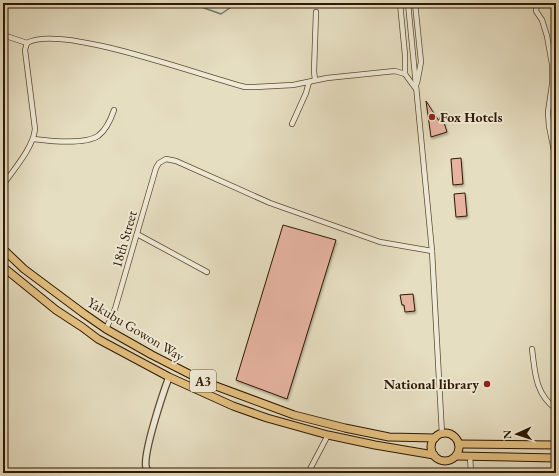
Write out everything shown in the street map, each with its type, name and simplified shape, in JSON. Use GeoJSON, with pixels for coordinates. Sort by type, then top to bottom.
{"type":"FeatureCollection","features":[{"type":"Feature","properties":{"kind":"highway","name":"Yakubu Gowon Way"},"geometry":{"type":"LineString","coordinates":[[3,250],[52,290],[106,329],[152,355],[205,382],[279,410],[344,428],[376,435],[402,438],[435,438]]}},
{"type":"Feature","properties":{"kind":"highway","name":"Yakubu Gowon Way"},"geometry":{"type":"LineString","coordinates":[[4,271],[98,339],[170,377],[233,406],[267,418],[328,435],[434,455]]}},
{"type":"Feature","properties":{"kind":"highway"},"geometry":{"type":"LineString","coordinates":[[456,456],[458,452],[457,440],[450,434],[442,434],[435,438],[432,449],[434,455],[440,460],[447,461],[456,456],[556,458]]}},
{"type":"Feature","properties":{"kind":"highway"},"geometry":{"type":"LineString","coordinates":[[458,444],[556,445]]}},
{"type":"Feature","properties":{"kind":"street"},"geometry":{"type":"LineString","coordinates":[[400,3],[405,55],[405,74],[416,89]]}},
{"type":"Feature","properties":{"kind":"street"},"geometry":{"type":"LineString","coordinates":[[408,3],[432,251],[442,434]]}},
{"type":"Feature","properties":{"kind":"street"},"geometry":{"type":"LineString","coordinates":[[415,3],[421,62],[416,89]]}},
{"type":"Feature","properties":{"kind":"street"},"geometry":{"type":"LineString","coordinates":[[537,3],[536,11],[542,20],[547,36],[552,64],[552,85],[548,112],[549,126],[556,161]]}},
{"type":"Feature","properties":{"kind":"street"},"geometry":{"type":"LineString","coordinates":[[315,80],[316,12]]}},
{"type":"Feature","properties":{"kind":"street"},"geometry":{"type":"LineString","coordinates":[[3,35],[27,43]]}},
{"type":"Feature","properties":{"kind":"street"},"geometry":{"type":"LineString","coordinates":[[3,185],[33,139],[35,129],[25,50],[27,43],[32,40],[54,38],[90,43],[145,57],[245,87],[255,88],[293,85],[315,80],[357,74],[395,71],[405,74]]}},
{"type":"Feature","properties":{"kind":"street"},"geometry":{"type":"LineString","coordinates":[[292,124],[306,93],[309,82]]}},
{"type":"Feature","properties":{"kind":"street"},"geometry":{"type":"LineString","coordinates":[[33,139],[47,141],[92,139],[104,130],[112,118],[114,110]]}},
{"type":"Feature","properties":{"kind":"street","name":"18th Street"},"geometry":{"type":"LineString","coordinates":[[106,329],[116,309],[156,168],[159,163],[166,159],[176,161],[270,203],[380,242],[432,251]]}},
{"type":"Feature","properties":{"kind":"street"},"geometry":{"type":"LineString","coordinates":[[137,234],[207,272]]}},
{"type":"Feature","properties":{"kind":"street"},"geometry":{"type":"LineString","coordinates":[[532,349],[535,378],[548,404],[556,409]]}},
{"type":"Feature","properties":{"kind":"street"},"geometry":{"type":"LineString","coordinates":[[149,473],[146,466],[148,449],[162,393],[170,377]]}},
{"type":"Feature","properties":{"kind":"street"},"geometry":{"type":"LineString","coordinates":[[308,473],[328,435]]}},
{"type":"Feature","properties":{"kind":"street"},"geometry":{"type":"LineString","coordinates":[[470,456],[471,473]]}},
{"type":"Feature","properties":{"kind":"building","name":"Fox Hotels"},"geometry":{"type":"Polygon","coordinates":[[[426,101],[439,121],[441,113],[447,132],[431,137],[426,101]]]}},
{"type":"Feature","properties":{"kind":"building"},"geometry":{"type":"Polygon","coordinates":[[[461,158],[463,184],[453,185],[451,159],[461,158]]]}},
{"type":"Feature","properties":{"kind":"building"},"geometry":{"type":"Polygon","coordinates":[[[465,193],[467,216],[456,217],[454,194],[465,193]]]}},
{"type":"Feature","properties":{"kind":"building"},"geometry":{"type":"Polygon","coordinates":[[[283,225],[336,240],[287,399],[236,380],[283,225]]]}},
{"type":"Feature","properties":{"kind":"building"},"geometry":{"type":"Polygon","coordinates":[[[413,294],[415,311],[405,312],[400,295],[413,294]]]}},
{"type":"Feature","properties":{"kind":"waterway"},"geometry":{"type":"LineString","coordinates":[[190,3],[221,14],[237,3]]}},
{"type":"Feature","properties":{"kind":"place","name":"Fox Hotels"},"geometry":{"type":"Point","coordinates":[432,117]}},
{"type":"Feature","properties":{"kind":"place","name":"National library"},"geometry":{"type":"Point","coordinates":[487,384]}}]}
